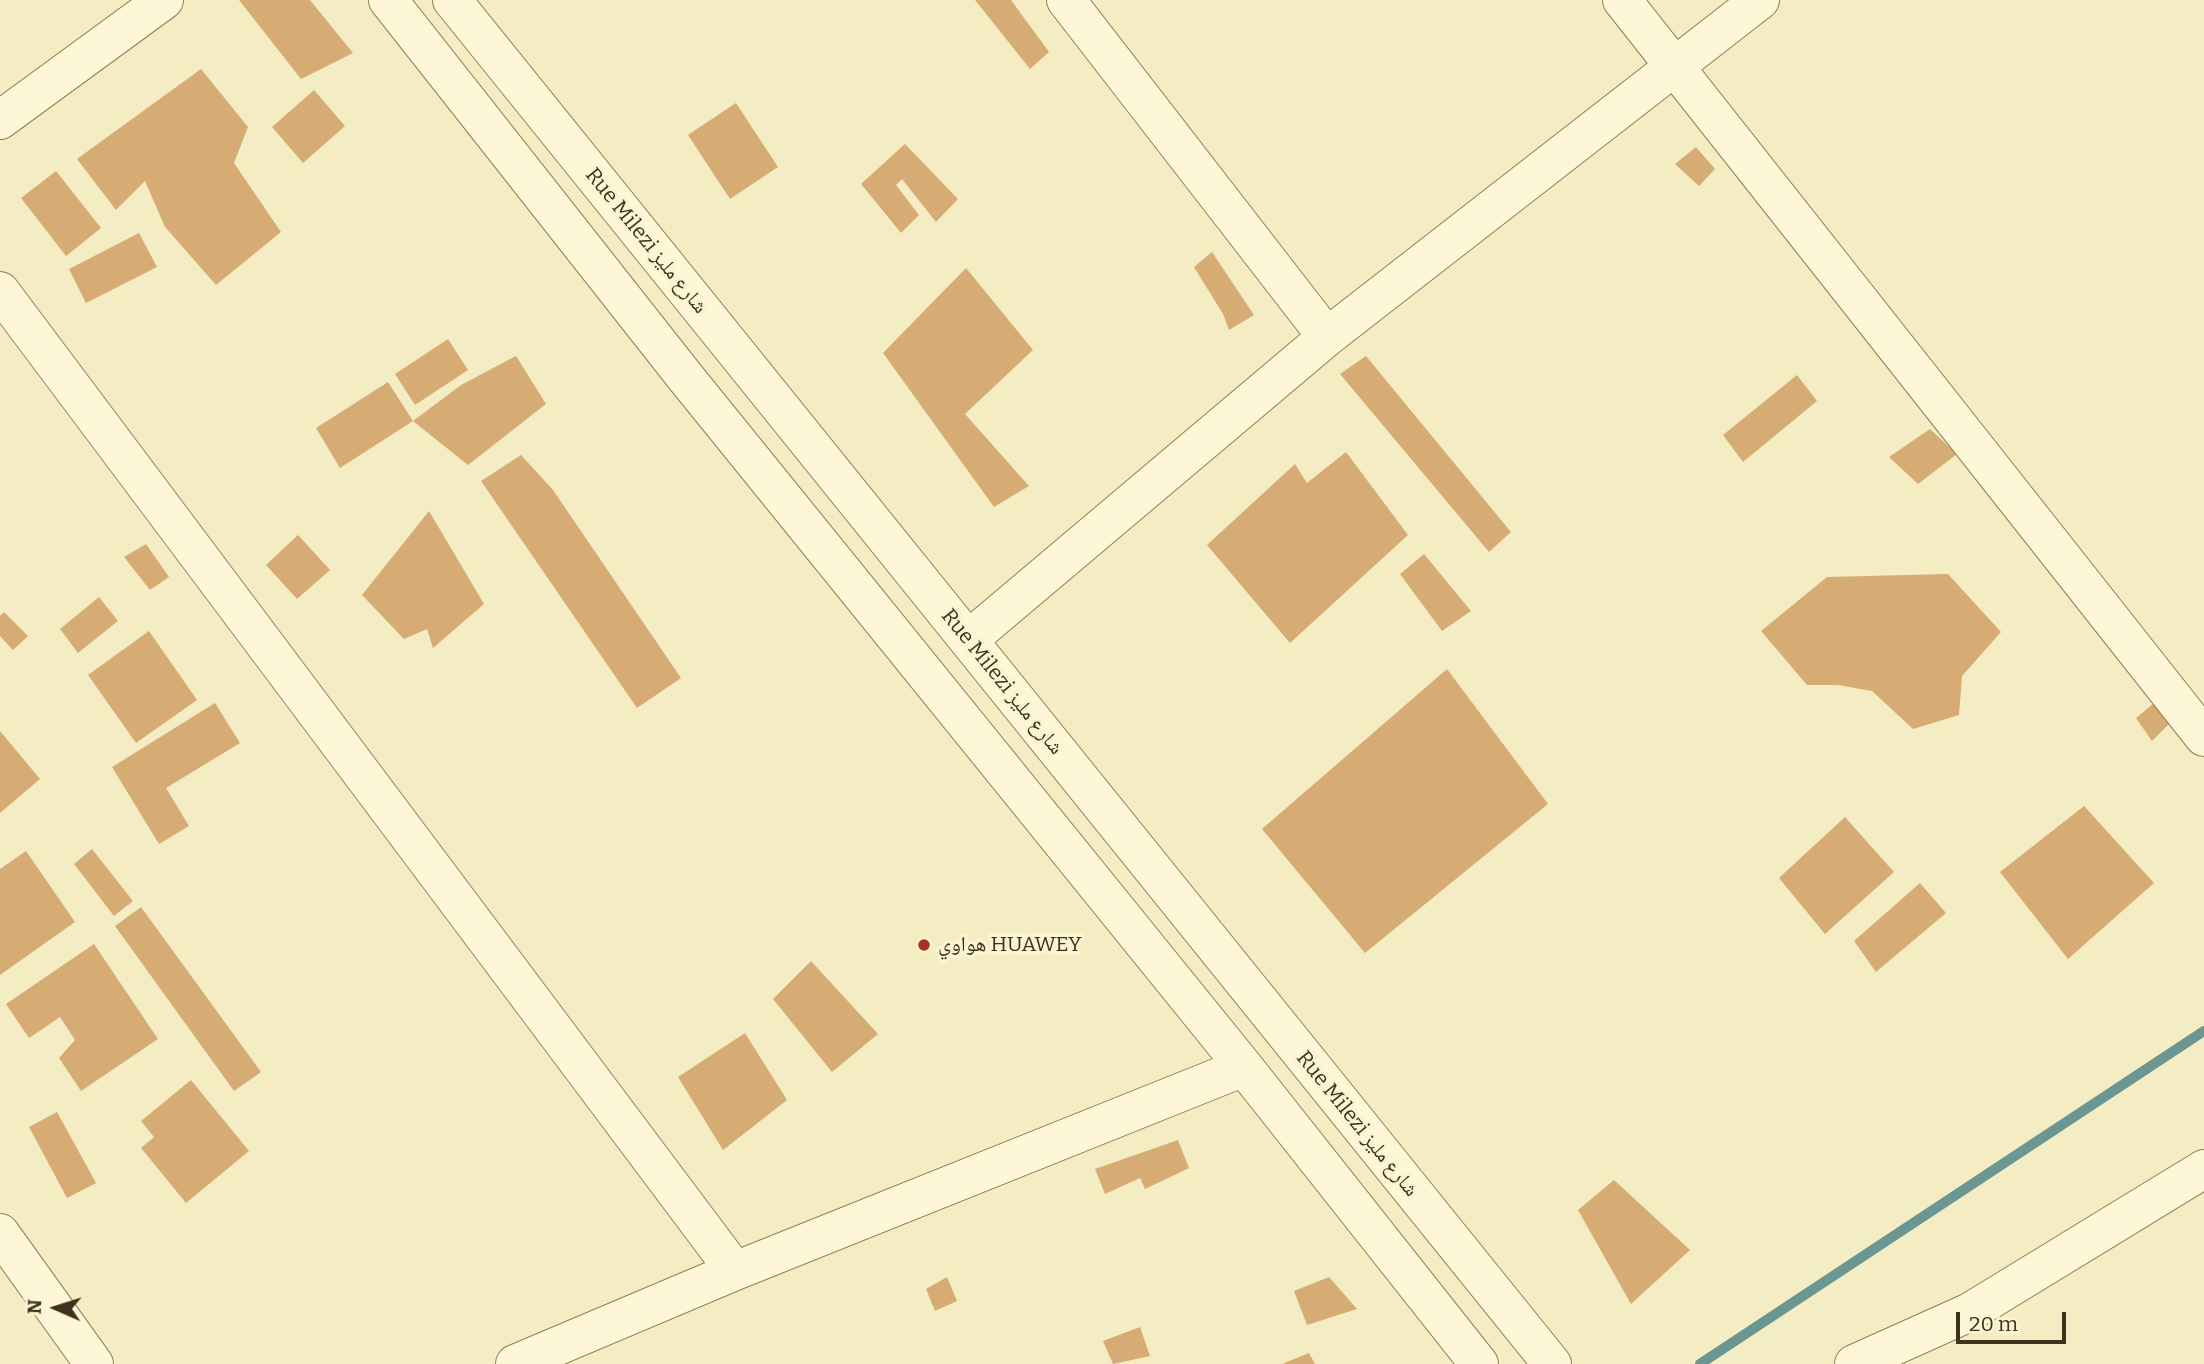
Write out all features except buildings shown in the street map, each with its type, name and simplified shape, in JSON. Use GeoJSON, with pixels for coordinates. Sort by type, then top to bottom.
{"type":"FeatureCollection","features":[{"type":"Feature","properties":{"kind":"street"},"geometry":{"type":"LineString","coordinates":[[0,120],[164,0]]}},
{"type":"Feature","properties":{"kind":"street"},"geometry":{"type":"LineString","coordinates":[[388,0],[686,378],[1244,1067],[1479,1364]]}},
{"type":"Feature","properties":{"kind":"street"},"geometry":{"type":"LineString","coordinates":[[413,31],[451,0]]}},
{"type":"Feature","properties":{"kind":"street","name":"Rue Milezi شارع مليز"},"geometry":{"type":"LineString","coordinates":[[451,0],[1552,1364]]}},
{"type":"Feature","properties":{"kind":"street"},"geometry":{"type":"LineString","coordinates":[[1066,0],[1326,337]]}},
{"type":"Feature","properties":{"kind":"street"},"geometry":{"type":"LineString","coordinates":[[1622,0],[2204,737]]}},
{"type":"Feature","properties":{"kind":"street"},"geometry":{"type":"LineString","coordinates":[[968,640],[1326,337],[1760,0]]}},
{"type":"Feature","properties":{"kind":"street"},"geometry":{"type":"LineString","coordinates":[[0,291],[735,1271]]}},
{"type":"Feature","properties":{"kind":"street"},"geometry":{"type":"LineString","coordinates":[[515,1364],[735,1271],[1244,1067]]}},
{"type":"Feature","properties":{"kind":"street"},"geometry":{"type":"LineString","coordinates":[[1854,1364],[1970,1312],[2204,1169]]}},
{"type":"Feature","properties":{"kind":"street"},"geometry":{"type":"LineString","coordinates":[[0,1233],[94,1364]]}},
{"type":"Feature","properties":{"kind":"waterway"},"geometry":{"type":"LineString","coordinates":[[1700,1364],[2204,1031]]}},
{"type":"Feature","properties":{"kind":"place","name":"هواوي HUAWEY"},"geometry":{"type":"Point","coordinates":[924,945]}}]}
